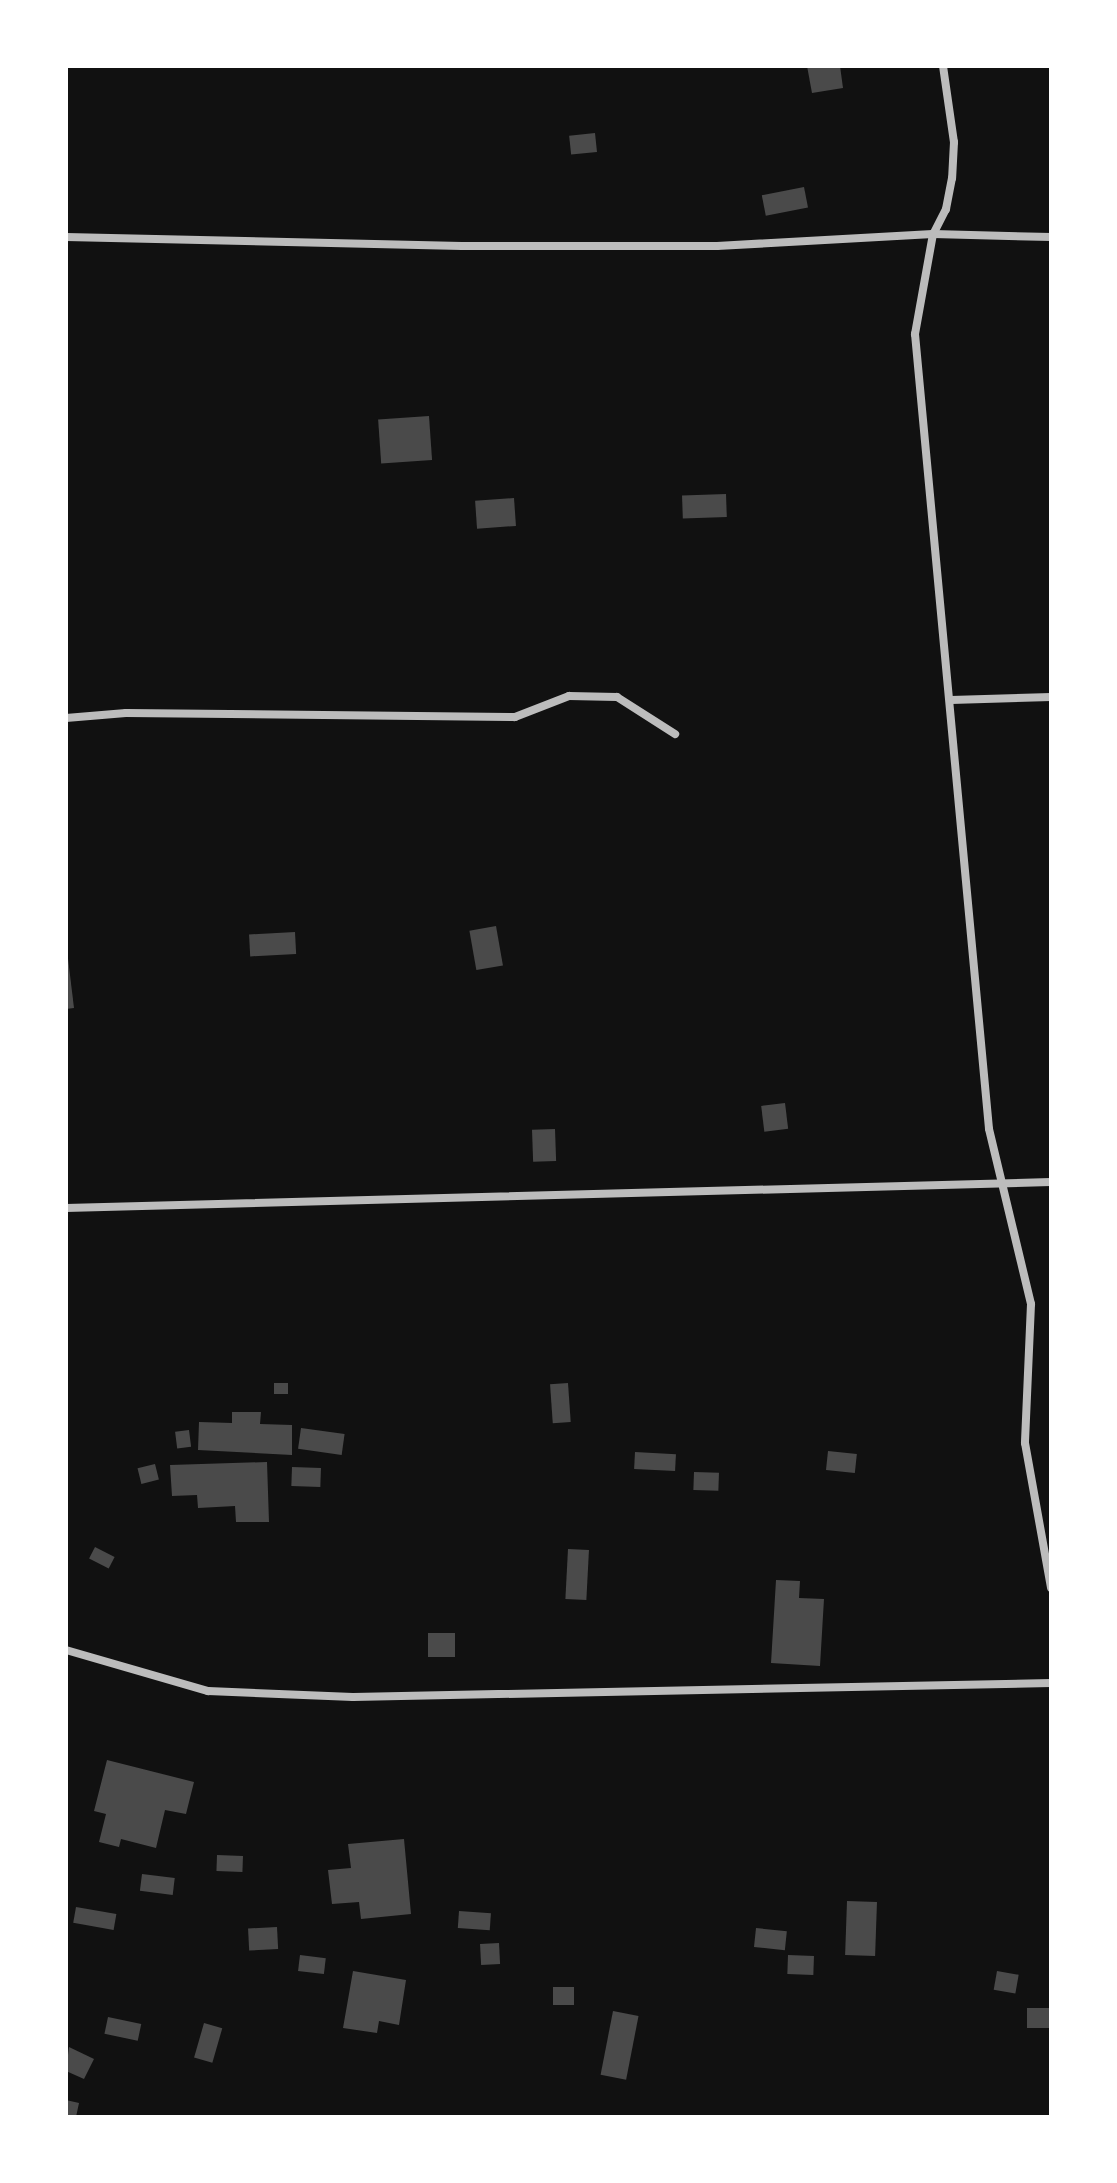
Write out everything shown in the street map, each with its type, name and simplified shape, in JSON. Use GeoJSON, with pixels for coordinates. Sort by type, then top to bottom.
{"type":"FeatureCollection","features":[{"type":"Feature","properties":{"kind":"street"},"geometry":{"type":"LineString","coordinates":[[943,66],[954,142],[952,178],[946,209],[933,234],[915,334],[989,1129],[1031,1304],[1025,1443],[1051,1588]]}},
{"type":"Feature","properties":{"kind":"street"},"geometry":{"type":"LineString","coordinates":[[66,237],[462,246],[717,246],[933,234],[1051,237]]}},
{"type":"Feature","properties":{"kind":"street"},"geometry":{"type":"LineString","coordinates":[[66,718],[126,713],[515,717],[569,696],[617,697],[675,734]]}},
{"type":"Feature","properties":{"kind":"street"},"geometry":{"type":"LineString","coordinates":[[951,700],[1051,697]]}},
{"type":"Feature","properties":{"kind":"street"},"geometry":{"type":"LineString","coordinates":[[66,1208],[1051,1182]]}},
{"type":"Feature","properties":{"kind":"street"},"geometry":{"type":"LineString","coordinates":[[66,1650],[208,1691],[353,1697],[1051,1683]]}},
{"type":"Feature","properties":{"kind":"building"},"geometry":{"type":"Polygon","coordinates":[[[807,66],[840,66],[843,88],[812,93],[807,66]]]}},
{"type":"Feature","properties":{"kind":"building"},"geometry":{"type":"Polygon","coordinates":[[[595,133],[597,152],[571,155],[569,136],[595,133]]]}},
{"type":"Feature","properties":{"kind":"building"},"geometry":{"type":"Polygon","coordinates":[[[804,187],[808,208],[766,216],[762,195],[804,187]]]}},
{"type":"Feature","properties":{"kind":"building"},"geometry":{"type":"Polygon","coordinates":[[[429,416],[432,460],[381,463],[378,420],[429,416]]]}},
{"type":"Feature","properties":{"kind":"building"},"geometry":{"type":"Polygon","coordinates":[[[726,494],[727,517],[683,519],[682,496],[726,494]]]}},
{"type":"Feature","properties":{"kind":"building"},"geometry":{"type":"Polygon","coordinates":[[[514,498],[516,526],[477,529],[475,501],[514,498]]]}},
{"type":"Feature","properties":{"kind":"building"},"geometry":{"type":"Polygon","coordinates":[[[496,926],[503,965],[476,970],[469,931],[496,926]]]}},
{"type":"Feature","properties":{"kind":"building"},"geometry":{"type":"Polygon","coordinates":[[[295,932],[296,954],[250,956],[249,934],[295,932]]]}},
{"type":"Feature","properties":{"kind":"building"},"geometry":{"type":"Polygon","coordinates":[[[66,942],[74,1008],[66,1009],[66,942]]]}},
{"type":"Feature","properties":{"kind":"building"},"geometry":{"type":"Polygon","coordinates":[[[785,1103],[788,1129],[764,1132],[761,1106],[785,1103]]]}},
{"type":"Feature","properties":{"kind":"building"},"geometry":{"type":"Polygon","coordinates":[[[555,1129],[556,1161],[533,1162],[532,1130],[555,1129]]]}},
{"type":"Feature","properties":{"kind":"building"},"geometry":{"type":"Polygon","coordinates":[[[274,1383],[288,1383],[288,1394],[274,1394],[274,1383]]]}},
{"type":"Feature","properties":{"kind":"building"},"geometry":{"type":"Polygon","coordinates":[[[568,1383],[571,1422],[553,1423],[550,1384],[568,1383]]]}},
{"type":"Feature","properties":{"kind":"building"},"geometry":{"type":"Polygon","coordinates":[[[232,1412],[261,1412],[260,1424],[292,1425],[292,1455],[198,1450],[199,1422],[232,1423],[232,1412]]]}},
{"type":"Feature","properties":{"kind":"building"},"geometry":{"type":"Polygon","coordinates":[[[301,1428],[345,1434],[342,1455],[298,1449],[301,1428]]]}},
{"type":"Feature","properties":{"kind":"building"},"geometry":{"type":"Polygon","coordinates":[[[189,1430],[191,1447],[177,1449],[175,1432],[189,1430]]]}},
{"type":"Feature","properties":{"kind":"building"},"geometry":{"type":"Polygon","coordinates":[[[828,1451],[857,1454],[855,1473],[826,1470],[828,1451]]]}},
{"type":"Feature","properties":{"kind":"building"},"geometry":{"type":"Polygon","coordinates":[[[635,1452],[676,1454],[675,1471],[634,1469],[635,1452]]]}},
{"type":"Feature","properties":{"kind":"building"},"geometry":{"type":"Polygon","coordinates":[[[267,1462],[269,1522],[236,1522],[235,1506],[198,1508],[197,1495],[172,1496],[170,1465],[267,1462]]]}},
{"type":"Feature","properties":{"kind":"building"},"geometry":{"type":"Polygon","coordinates":[[[155,1464],[159,1480],[141,1484],[138,1468],[155,1464]]]}},
{"type":"Feature","properties":{"kind":"building"},"geometry":{"type":"Polygon","coordinates":[[[292,1467],[321,1468],[320,1487],[291,1486],[292,1467]]]}},
{"type":"Feature","properties":{"kind":"building"},"geometry":{"type":"Polygon","coordinates":[[[694,1472],[719,1473],[718,1491],[693,1490],[694,1472]]]}},
{"type":"Feature","properties":{"kind":"building"},"geometry":{"type":"Polygon","coordinates":[[[95,1547],[115,1557],[109,1569],[89,1559],[95,1547]]]}},
{"type":"Feature","properties":{"kind":"building"},"geometry":{"type":"Polygon","coordinates":[[[568,1549],[589,1550],[586,1600],[565,1599],[568,1549]]]}},
{"type":"Feature","properties":{"kind":"building"},"geometry":{"type":"Polygon","coordinates":[[[776,1580],[800,1581],[799,1598],[824,1599],[820,1666],[771,1663],[776,1580]]]}},
{"type":"Feature","properties":{"kind":"building"},"geometry":{"type":"Polygon","coordinates":[[[428,1633],[455,1633],[455,1657],[428,1657],[428,1633]]]}},
{"type":"Feature","properties":{"kind":"building"},"geometry":{"type":"Polygon","coordinates":[[[107,1760],[194,1782],[186,1814],[165,1810],[156,1848],[121,1839],[119,1847],[99,1842],[106,1814],[94,1811],[107,1760]]]}},
{"type":"Feature","properties":{"kind":"building"},"geometry":{"type":"Polygon","coordinates":[[[404,1839],[411,1914],[361,1919],[359,1902],[332,1904],[328,1870],[351,1868],[348,1844],[404,1839]]]}},
{"type":"Feature","properties":{"kind":"building"},"geometry":{"type":"Polygon","coordinates":[[[217,1855],[243,1856],[242,1872],[216,1871],[217,1855]]]}},
{"type":"Feature","properties":{"kind":"building"},"geometry":{"type":"Polygon","coordinates":[[[142,1874],[175,1878],[173,1895],[140,1891],[142,1874]]]}},
{"type":"Feature","properties":{"kind":"building"},"geometry":{"type":"Polygon","coordinates":[[[847,1901],[877,1902],[875,1956],[845,1955],[847,1901]]]}},
{"type":"Feature","properties":{"kind":"building"},"geometry":{"type":"Polygon","coordinates":[[[76,1907],[116,1914],[114,1930],[73,1923],[76,1907]]]}},
{"type":"Feature","properties":{"kind":"building"},"geometry":{"type":"Polygon","coordinates":[[[459,1911],[491,1913],[490,1930],[458,1928],[459,1911]]]}},
{"type":"Feature","properties":{"kind":"building"},"geometry":{"type":"Polygon","coordinates":[[[277,1927],[278,1949],[249,1950],[248,1929],[277,1927]]]}},
{"type":"Feature","properties":{"kind":"building"},"geometry":{"type":"Polygon","coordinates":[[[756,1928],[787,1931],[785,1950],[754,1947],[756,1928]]]}},
{"type":"Feature","properties":{"kind":"building"},"geometry":{"type":"Polygon","coordinates":[[[499,1943],[500,1964],[481,1965],[480,1944],[499,1943]]]}},
{"type":"Feature","properties":{"kind":"building"},"geometry":{"type":"Polygon","coordinates":[[[300,1955],[326,1958],[324,1974],[298,1971],[300,1955]]]}},
{"type":"Feature","properties":{"kind":"building"},"geometry":{"type":"Polygon","coordinates":[[[788,1955],[814,1956],[813,1975],[787,1974],[788,1955]]]}},
{"type":"Feature","properties":{"kind":"building"},"geometry":{"type":"Polygon","coordinates":[[[353,1971],[406,1980],[399,2025],[379,2021],[377,2033],[343,2028],[353,1971]]]}},
{"type":"Feature","properties":{"kind":"building"},"geometry":{"type":"Polygon","coordinates":[[[997,1971],[1019,1975],[1015,1994],[994,1990],[997,1971]]]}},
{"type":"Feature","properties":{"kind":"building"},"geometry":{"type":"Polygon","coordinates":[[[553,1987],[574,1987],[574,2005],[553,2005],[553,1987]]]}},
{"type":"Feature","properties":{"kind":"building"},"geometry":{"type":"Polygon","coordinates":[[[1027,2008],[1051,2008],[1051,2028],[1027,2028],[1027,2008]]]}},
{"type":"Feature","properties":{"kind":"building"},"geometry":{"type":"Polygon","coordinates":[[[613,2011],[639,2016],[626,2080],[601,2075],[613,2011]]]}},
{"type":"Feature","properties":{"kind":"building"},"geometry":{"type":"Polygon","coordinates":[[[108,2017],[141,2024],[138,2041],[104,2034],[108,2017]]]}},
{"type":"Feature","properties":{"kind":"building"},"geometry":{"type":"Polygon","coordinates":[[[204,2023],[222,2028],[212,2063],[194,2058],[204,2023]]]}},
{"type":"Feature","properties":{"kind":"building"},"geometry":{"type":"Polygon","coordinates":[[[69,2047],[94,2059],[84,2079],[66,2071],[69,2047]]]}},
{"type":"Feature","properties":{"kind":"building"},"geometry":{"type":"Polygon","coordinates":[[[66,2100],[79,2103],[76,2117],[66,2117],[66,2100]]]}}]}
